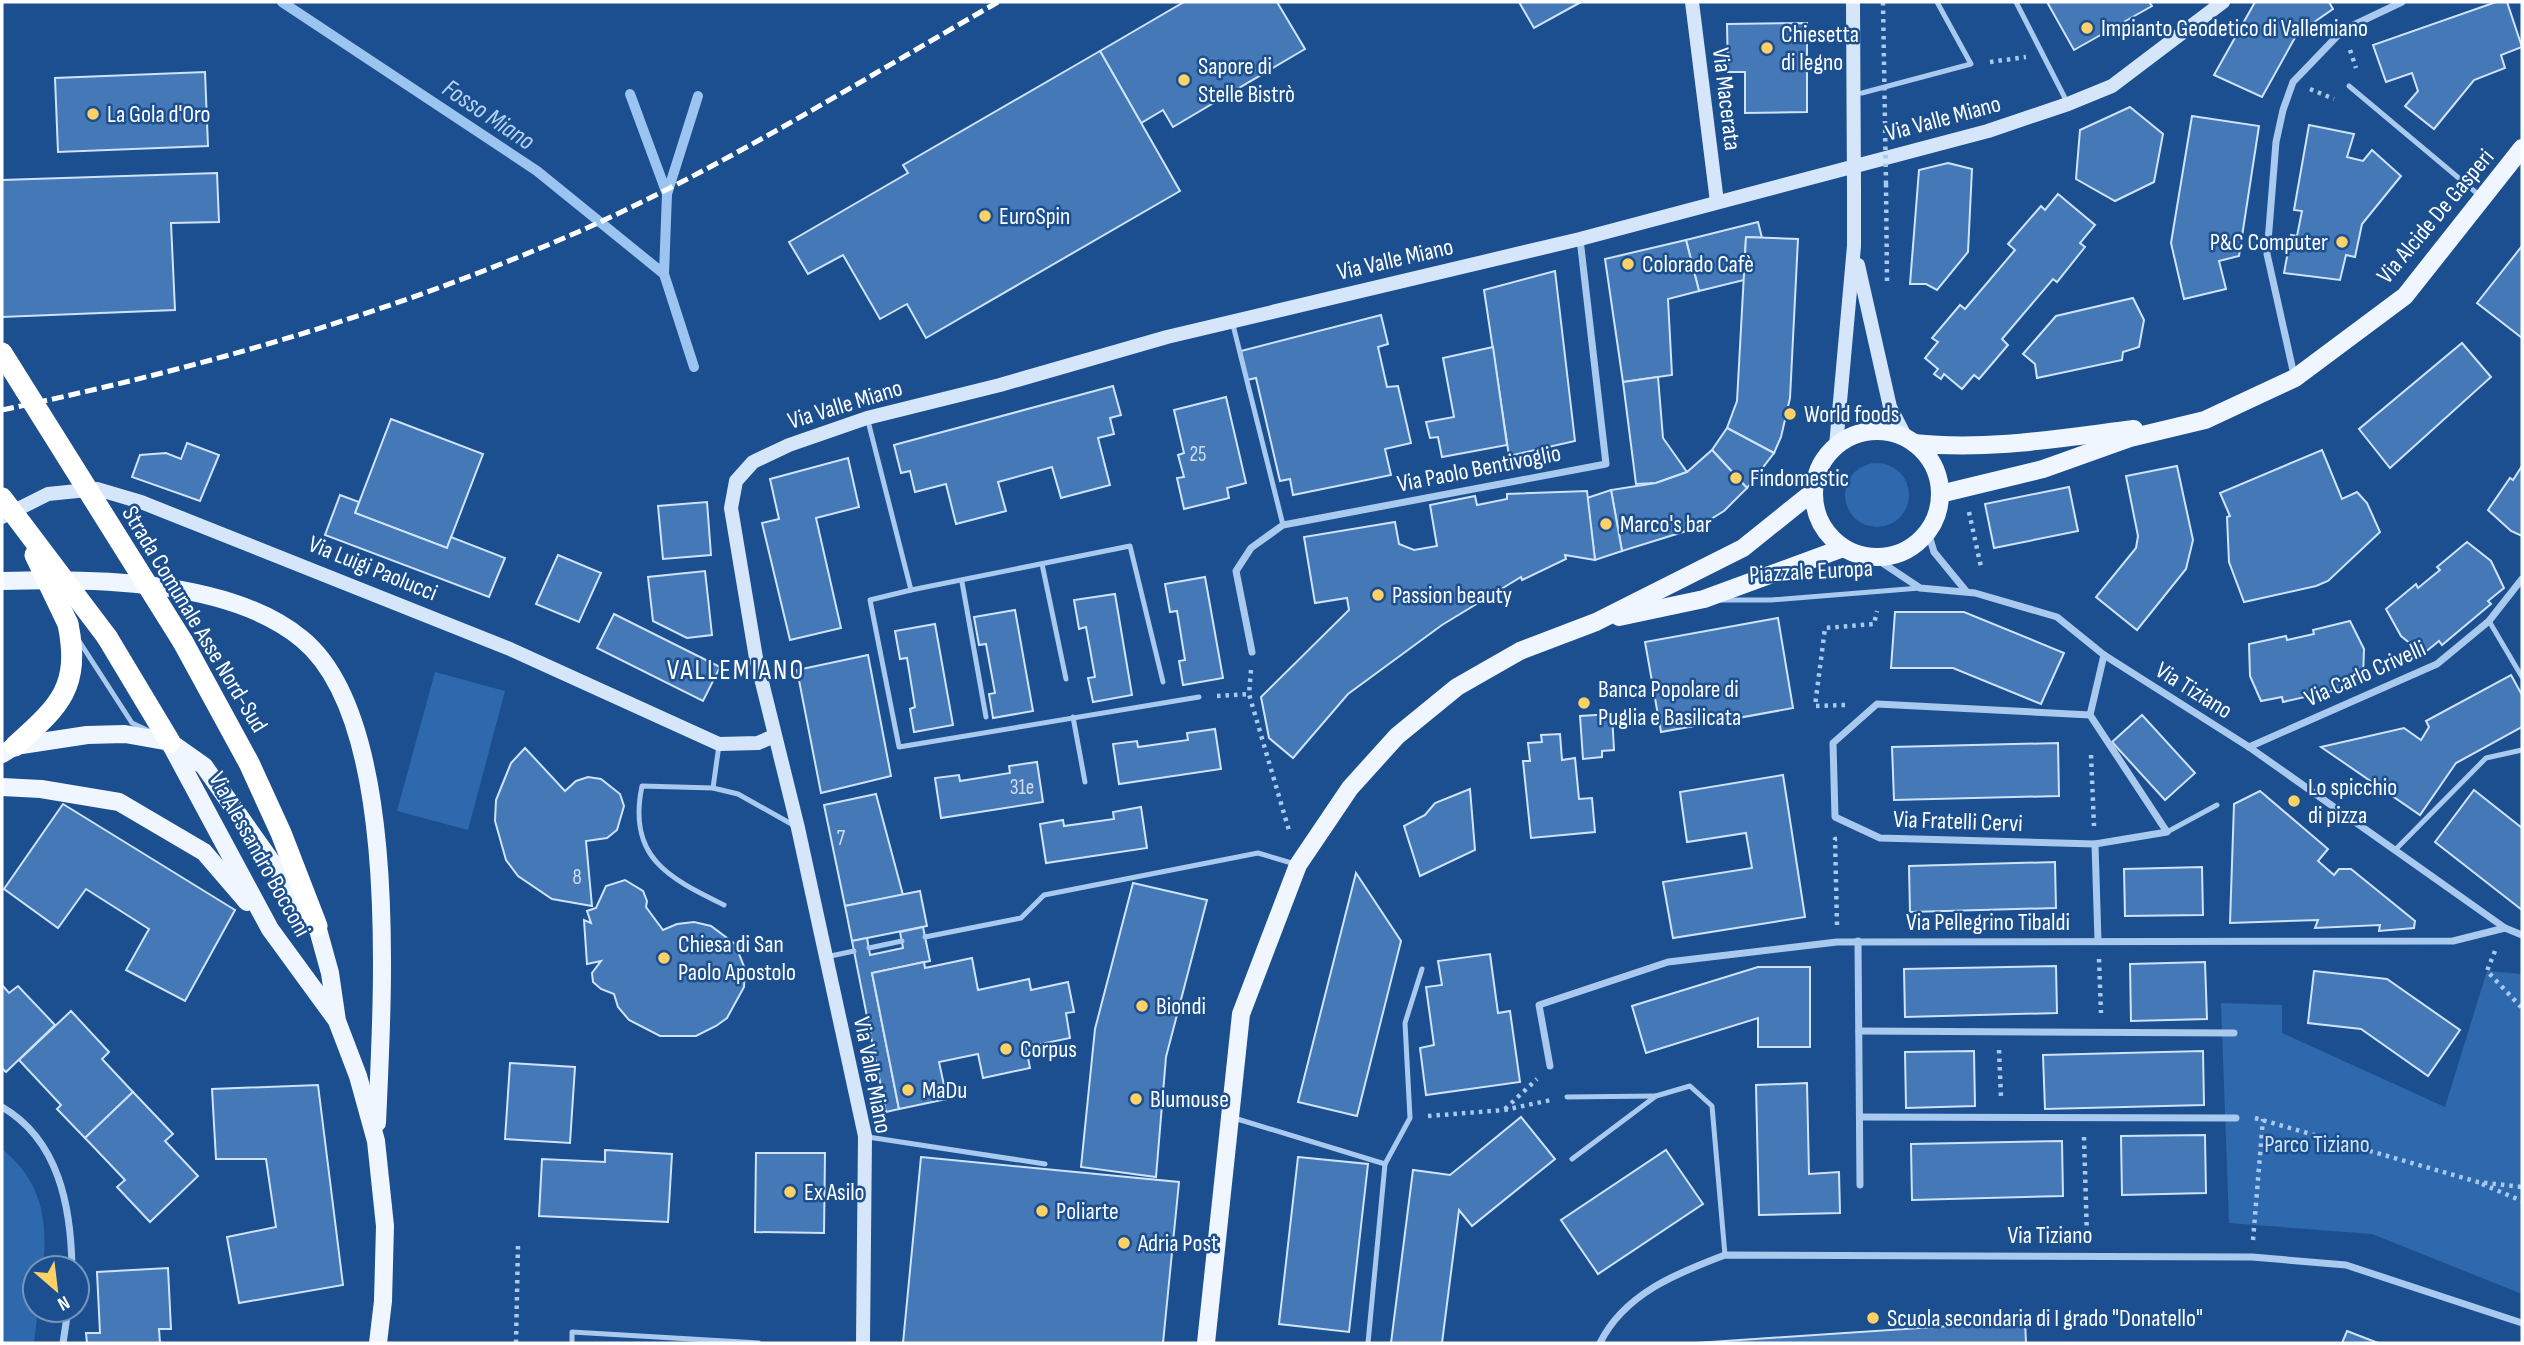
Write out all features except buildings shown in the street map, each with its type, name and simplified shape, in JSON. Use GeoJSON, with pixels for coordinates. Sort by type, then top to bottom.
{"type":"FeatureCollection","features":[{"type":"Feature","properties":{"kind":"highway","name":"Strada Comunale Asse Nord-Sud"},"geometry":{"type":"LineString","coordinates":[[2,353],[183,642],[249,763],[281,833],[317,926]]}},
{"type":"Feature","properties":{"kind":"highway"},"geometry":{"type":"LineString","coordinates":[[6,509],[68,624],[74,654],[67,691],[55,710],[8,750]]}},
{"type":"Feature","properties":{"kind":"highway"},"geometry":{"type":"LineString","coordinates":[[6,509],[107,637],[170,742]]}},
{"type":"Feature","properties":{"kind":"main road","name":"Via Alcide De Gasperi"},"geometry":{"type":"LineString","coordinates":[[1964,488],[2043,469],[2130,439],[2205,420],[2295,378],[2405,296],[2522,148]]}},
{"type":"Feature","properties":{"kind":"main road","name":"Via Alcide De Gasperi"},"geometry":{"type":"LineString","coordinates":[[1910,440],[1956,446],[2040,441],[2205,420]]}},
{"type":"Feature","properties":{"kind":"main road"},"geometry":{"type":"LineString","coordinates":[[1814,491],[1825,458],[1836,446],[1867,432],[1887,432],[1910,440],[1933,466],[1940,494],[1939,508],[1928,532]]}},
{"type":"Feature","properties":{"kind":"main road"},"geometry":{"type":"LineString","coordinates":[[1940,494],[1964,488]]}},
{"type":"Feature","properties":{"kind":"main road","name":"Piazzale Europa"},"geometry":{"type":"LineString","coordinates":[[1595,622],[1743,548],[1814,491]]}},
{"type":"Feature","properties":{"kind":"main road","name":"Piazzale Europa"},"geometry":{"type":"LineString","coordinates":[[1814,491],[1815,508],[1821,524],[1843,548],[1875,558],[1907,550],[1928,532]]}},
{"type":"Feature","properties":{"kind":"main road","name":"Piazzale Europa"},"geometry":{"type":"LineString","coordinates":[[1595,622],[1704,599],[1843,548]]}},
{"type":"Feature","properties":{"kind":"main road"},"geometry":{"type":"LineString","coordinates":[[2,581],[87,578],[164,587],[228,603],[269,618],[302,638],[323,659],[358,734],[377,830],[382,1000],[376,1141]]}},
{"type":"Feature","properties":{"kind":"main road"},"geometry":{"type":"LineString","coordinates":[[1206,1343],[1228,1116],[1241,1014],[1298,865],[1350,788],[1397,736],[1447,695],[1520,651],[1595,622]]}},
{"type":"Feature","properties":{"kind":"main road"},"geometry":{"type":"LineString","coordinates":[[8,750],[86,734],[125,734],[170,742]]}},
{"type":"Feature","properties":{"kind":"main road","name":"Via Alessandro Bocconi"},"geometry":{"type":"LineString","coordinates":[[170,742],[270,929],[337,1021]]}},
{"type":"Feature","properties":{"kind":"main road","name":"Via Alessandro Bocconi"},"geometry":{"type":"LineString","coordinates":[[170,742],[204,766],[317,926],[330,973],[337,1021],[358,1076],[376,1141],[385,1226],[383,1301],[378,1343]]}},
{"type":"Feature","properties":{"kind":"main road"},"geometry":{"type":"LineString","coordinates":[[2,787],[41,789],[119,802],[204,852],[270,929]]}},
{"type":"Feature","properties":{"kind":"street","name":"Via Macerata"},"geometry":{"type":"LineString","coordinates":[[1692,2],[1717,202]]}},
{"type":"Feature","properties":{"kind":"street"},"geometry":{"type":"LineString","coordinates":[[1836,446],[1854,246],[1853,2]]}},
{"type":"Feature","properties":{"kind":"street","name":"Via Valle Miano"},"geometry":{"type":"LineString","coordinates":[[863,1343],[864,1136],[798,828],[756,658],[731,509],[736,481],[753,461],[789,445],[867,418],[1000,385],[1232,321],[1580,239],[1988,131],[2112,86],[2223,2]]}},
{"type":"Feature","properties":{"kind":"street"},"geometry":{"type":"LineString","coordinates":[[2295,378],[2267,254],[2276,142],[2283,110],[2293,82],[2343,30],[2402,2]]}},
{"type":"Feature","properties":{"kind":"street","name":"Via Paolo Bentivoglio"},"geometry":{"type":"LineString","coordinates":[[1252,652],[1236,571],[1251,548],[1283,525],[1606,464],[1580,239]]}},
{"type":"Feature","properties":{"kind":"street"},"geometry":{"type":"LineString","coordinates":[[1854,246],[1890,407],[1910,440]]}},
{"type":"Feature","properties":{"kind":"street","name":"Via Luigi Paolucci"},"geometry":{"type":"LineString","coordinates":[[6,509],[48,494],[97,489],[141,502],[510,649],[719,744]]}},
{"type":"Feature","properties":{"kind":"street"},"geometry":{"type":"LineString","coordinates":[[1928,532],[1934,552],[1971,592]]}},
{"type":"Feature","properties":{"kind":"street","name":"Piazzale Europa"},"geometry":{"type":"LineString","coordinates":[[1875,558],[1920,588],[1971,592]]}},
{"type":"Feature","properties":{"kind":"street","name":"Via Carlo Crivelli"},"geometry":{"type":"LineString","coordinates":[[2249,747],[2437,664],[2489,621],[2522,579]]}},
{"type":"Feature","properties":{"kind":"street","name":"Via Tiziano"},"geometry":{"type":"LineString","coordinates":[[1971,592],[2057,617],[2104,656],[2249,747],[2505,928],[2522,935]]}},
{"type":"Feature","properties":{"kind":"street"},"geometry":{"type":"LineString","coordinates":[[2104,656],[2090,715],[2167,832]]}},
{"type":"Feature","properties":{"kind":"street"},"geometry":{"type":"LineString","coordinates":[[1877,704],[2090,715]]}},
{"type":"Feature","properties":{"kind":"street","name":"Via Fratelli Cervi"},"geometry":{"type":"LineString","coordinates":[[1877,704],[1833,743],[1835,817],[1880,838],[2095,844],[2167,832]]}},
{"type":"Feature","properties":{"kind":"street"},"geometry":{"type":"LineString","coordinates":[[719,744],[758,743],[774,736]]}},
{"type":"Feature","properties":{"kind":"street"},"geometry":{"type":"LineString","coordinates":[[2095,844],[2098,941]]}},
{"type":"Feature","properties":{"kind":"street","name":"Via Pellegrino Tibaldi"},"geometry":{"type":"LineString","coordinates":[[1550,1066],[1539,1005],[1668,961],[1858,941],[2453,941],[2505,928]]}},
{"type":"Feature","properties":{"kind":"street"},"geometry":{"type":"LineString","coordinates":[[1858,941],[1860,1185]]}},
{"type":"Feature","properties":{"kind":"street"},"geometry":{"type":"LineString","coordinates":[[1859,1031],[2234,1033]]}},
{"type":"Feature","properties":{"kind":"street"},"geometry":{"type":"LineString","coordinates":[[2,1107],[15,1115],[37,1138],[58,1172],[68,1207],[71,1254]]}},
{"type":"Feature","properties":{"kind":"street"},"geometry":{"type":"LineString","coordinates":[[1860,1117],[2236,1118]]}},
{"type":"Feature","properties":{"kind":"street","name":"Via Tiziano"},"geometry":{"type":"LineString","coordinates":[[1600,1343],[1630,1304],[1665,1278],[1724,1255],[2087,1254],[2252,1257],[2346,1265],[2522,1323]]}},
{"type":"Feature","properties":{"kind":"street"},"geometry":{"type":"LineString","coordinates":[[63,1343],[66,1324]]}},
{"type":"Feature","properties":{"kind":"lane"},"geometry":{"type":"LineString","coordinates":[[1862,93],[1971,64],[1937,2]]}},
{"type":"Feature","properties":{"kind":"lane"},"geometry":{"type":"LineString","coordinates":[[2016,2],[2046,55],[2068,104]]}},
{"type":"Feature","properties":{"kind":"lane"},"geometry":{"type":"LineString","coordinates":[[2350,86],[2484,199]]}},
{"type":"Feature","properties":{"kind":"lane"},"geometry":{"type":"LineString","coordinates":[[1232,321],[1283,525]]}},
{"type":"Feature","properties":{"kind":"lane"},"geometry":{"type":"LineString","coordinates":[[867,418],[911,590]]}},
{"type":"Feature","properties":{"kind":"lane"},"geometry":{"type":"LineString","coordinates":[[1163,682],[1130,546],[870,600],[900,747],[1199,697]]}},
{"type":"Feature","properties":{"kind":"lane"},"geometry":{"type":"LineString","coordinates":[[1042,564],[1066,680]]}},
{"type":"Feature","properties":{"kind":"lane"},"geometry":{"type":"LineString","coordinates":[[962,582],[986,717]]}},
{"type":"Feature","properties":{"kind":"lane","name":"Piazzale Europa"},"geometry":{"type":"LineString","coordinates":[[1704,599],[1771,600],[1920,588]]}},
{"type":"Feature","properties":{"kind":"lane"},"geometry":{"type":"LineString","coordinates":[[2489,621],[2522,677]]}},
{"type":"Feature","properties":{"kind":"lane"},"geometry":{"type":"LineString","coordinates":[[68,624],[132,723],[170,742]]}},
{"type":"Feature","properties":{"kind":"lane"},"geometry":{"type":"LineString","coordinates":[[1073,717],[1085,782]]}},
{"type":"Feature","properties":{"kind":"lane"},"geometry":{"type":"LineString","coordinates":[[713,788],[719,744]]}},
{"type":"Feature","properties":{"kind":"lane"},"geometry":{"type":"LineString","coordinates":[[2396,850],[2486,758],[2522,750]]}},
{"type":"Feature","properties":{"kind":"lane"},"geometry":{"type":"LineString","coordinates":[[724,905],[680,884],[657,866],[642,836],[638,803],[642,786],[713,788],[738,794],[798,828]]}},
{"type":"Feature","properties":{"kind":"lane","name":"Via Fratelli Cervi"},"geometry":{"type":"LineString","coordinates":[[2167,832],[2217,805]]}},
{"type":"Feature","properties":{"kind":"lane"},"geometry":{"type":"LineString","coordinates":[[925,937],[1021,918],[1044,895],[1258,853],[1298,865]]}},
{"type":"Feature","properties":{"kind":"lane"},"geometry":{"type":"LineString","coordinates":[[869,948],[902,942]]}},
{"type":"Feature","properties":{"kind":"lane"},"geometry":{"type":"LineString","coordinates":[[825,957],[854,951]]}},
{"type":"Feature","properties":{"kind":"lane"},"geometry":{"type":"LineString","coordinates":[[1368,1343],[1385,1164],[1410,1118],[1405,1023],[1422,969]]}},
{"type":"Feature","properties":{"kind":"lane"},"geometry":{"type":"LineString","coordinates":[[1567,1097],[1656,1097],[1690,1086],[1712,1107],[1724,1255]]}},
{"type":"Feature","properties":{"kind":"lane"},"geometry":{"type":"LineString","coordinates":[[1572,1159],[1656,1097]]}},
{"type":"Feature","properties":{"kind":"lane"},"geometry":{"type":"LineString","coordinates":[[1228,1116],[1385,1164]]}},
{"type":"Feature","properties":{"kind":"lane"},"geometry":{"type":"LineString","coordinates":[[864,1136],[1045,1164]]}},
{"type":"Feature","properties":{"kind":"lane"},"geometry":{"type":"LineString","coordinates":[[572,1343],[572,1332],[759,1343]]}},
{"type":"Feature","properties":{"kind":"path"},"geometry":{"type":"LineString","coordinates":[[1883,2],[1886,184]]}},
{"type":"Feature","properties":{"kind":"path"},"geometry":{"type":"LineString","coordinates":[[1971,64],[2046,55]]}},
{"type":"Feature","properties":{"kind":"path"},"geometry":{"type":"LineString","coordinates":[[1964,488],[1981,567]]}},
{"type":"Feature","properties":{"kind":"path"},"geometry":{"type":"LineString","coordinates":[[1874,624],[1825,628],[1815,706],[1877,704]]}},
{"type":"Feature","properties":{"kind":"path"},"geometry":{"type":"LineString","coordinates":[[1199,697],[1250,694],[1298,865]]}},
{"type":"Feature","properties":{"kind":"path"},"geometry":{"type":"LineString","coordinates":[[2090,715],[2095,844]]}},
{"type":"Feature","properties":{"kind":"path"},"geometry":{"type":"LineString","coordinates":[[1838,942],[1835,839],[1880,838]]}},
{"type":"Feature","properties":{"kind":"path"},"geometry":{"type":"LineString","coordinates":[[2505,928],[2487,971],[2522,1009]]}},
{"type":"Feature","properties":{"kind":"path"},"geometry":{"type":"LineString","coordinates":[[2098,941],[2102,1033]]}},
{"type":"Feature","properties":{"kind":"path"},"geometry":{"type":"LineString","coordinates":[[1998,1032],[2002,1118]]}},
{"type":"Feature","properties":{"kind":"path"},"geometry":{"type":"LineString","coordinates":[[1504,1110],[1550,1066]]}},
{"type":"Feature","properties":{"kind":"path"},"geometry":{"type":"LineString","coordinates":[[1410,1118],[1504,1110],[1567,1097]]}},
{"type":"Feature","properties":{"kind":"path"},"geometry":{"type":"LineString","coordinates":[[2084,1119],[2087,1254]]}},
{"type":"Feature","properties":{"kind":"path"},"geometry":{"type":"LineString","coordinates":[[2252,1257],[2263,1119],[2479,1182],[2522,1201]]}},
{"type":"Feature","properties":{"kind":"path"},"geometry":{"type":"LineString","coordinates":[[2479,1182],[2522,1187]]}},
{"type":"Feature","properties":{"kind":"path"},"geometry":{"type":"LineString","coordinates":[[516,1343],[518,1245]]}},
{"type":"Feature","properties":{"kind":"green space"},"geometry":{"type":"Polygon","coordinates":[[[1871,463],[1883,463],[1900,472],[1907,483],[1907,507],[1900,518],[1883,527],[1871,527],[1859,522],[1850,513],[1845,501],[1845,489],[1850,477],[1859,468],[1871,463]]]}},
{"type":"Feature","properties":{"kind":"green space"},"geometry":{"type":"Polygon","coordinates":[[[435,672],[505,691],[468,830],[397,811],[435,672]]]}},
{"type":"Feature","properties":{"kind":"green space","name":"Parco Tiziano"},"geometry":{"type":"Polygon","coordinates":[[[2487,971],[2522,974],[2522,1294],[2372,1234],[2229,1223],[2221,1003],[2282,1005],[2282,1033],[2445,1107],[2487,971]]]}},
{"type":"Feature","properties":{"kind":"green space"},"geometry":{"type":"Polygon","coordinates":[[[2,1149],[26,1174],[34,1188],[43,1218],[44,1250],[44,1254],[21,1254],[21,1324],[36,1324],[34,1343],[2,1343],[2,1149]]]}},
{"type":"Feature","properties":{"kind":"waterway","name":"Fosso Miano"},"geometry":{"type":"LineString","coordinates":[[282,2],[537,171],[664,274]]}},
{"type":"Feature","properties":{"kind":"waterway"},"geometry":{"type":"LineString","coordinates":[[630,94],[667,194]]}},
{"type":"Feature","properties":{"kind":"waterway"},"geometry":{"type":"LineString","coordinates":[[694,367],[664,274],[667,194],[698,96]]}},
{"type":"Feature","properties":{"kind":"railway"},"geometry":{"type":"LineString","coordinates":[[2,410],[150,376],[294,336],[437,288],[578,232],[739,151],[998,2]]}},
{"type":"Feature","properties":{"kind":"place","name":"Impianto Geodetico di Vallemiano"},"geometry":{"type":"Point","coordinates":[2087,28]}},
{"type":"Feature","properties":{"kind":"place","name":"Chiesetta di legno"},"geometry":{"type":"Point","coordinates":[1767,48]}},
{"type":"Feature","properties":{"kind":"place","name":"Sapore di Stelle Bistrò"},"geometry":{"type":"Point","coordinates":[1184,80]}},
{"type":"Feature","properties":{"kind":"place","name":"La Gola d'Oro"},"geometry":{"type":"Point","coordinates":[93,114]}},
{"type":"Feature","properties":{"kind":"place","name":"EuroSpin"},"geometry":{"type":"Point","coordinates":[985,216]}},
{"type":"Feature","properties":{"kind":"place","name":"P&C Computer"},"geometry":{"type":"Point","coordinates":[2342,242]}},
{"type":"Feature","properties":{"kind":"place","name":"Colorado Cafè"},"geometry":{"type":"Point","coordinates":[1628,264]}},
{"type":"Feature","properties":{"kind":"place","name":"World foods"},"geometry":{"type":"Point","coordinates":[1790,414]}},
{"type":"Feature","properties":{"kind":"place","name":"Findomestic"},"geometry":{"type":"Point","coordinates":[1736,478]}},
{"type":"Feature","properties":{"kind":"place","name":"Marco's bar"},"geometry":{"type":"Point","coordinates":[1606,524]}},
{"type":"Feature","properties":{"kind":"place","name":"Passion beauty"},"geometry":{"type":"Point","coordinates":[1378,595]}},
{"type":"Feature","properties":{"kind":"place","name":"Banca Popolare di Puglia e Basilicata"},"geometry":{"type":"Point","coordinates":[1584,703]}},
{"type":"Feature","properties":{"kind":"place","name":"Lo spicchio di pizza"},"geometry":{"type":"Point","coordinates":[2294,801]}},
{"type":"Feature","properties":{"kind":"place","name":"Chiesa di San Paolo Apostolo"},"geometry":{"type":"Point","coordinates":[664,958]}},
{"type":"Feature","properties":{"kind":"place","name":"Biondi"},"geometry":{"type":"Point","coordinates":[1142,1006]}},
{"type":"Feature","properties":{"kind":"place","name":"Corpus"},"geometry":{"type":"Point","coordinates":[1006,1049]}},
{"type":"Feature","properties":{"kind":"place","name":"MaDu"},"geometry":{"type":"Point","coordinates":[908,1090]}},
{"type":"Feature","properties":{"kind":"place","name":"Blumouse"},"geometry":{"type":"Point","coordinates":[1136,1099]}},
{"type":"Feature","properties":{"kind":"place","name":"Ex Asilo"},"geometry":{"type":"Point","coordinates":[790,1192]}},
{"type":"Feature","properties":{"kind":"place","name":"Poliarte"},"geometry":{"type":"Point","coordinates":[1042,1211]}},
{"type":"Feature","properties":{"kind":"place","name":"Adria Post"},"geometry":{"type":"Point","coordinates":[1124,1243]}},
{"type":"Feature","properties":{"kind":"place","name":"Scuola secondaria di I grado \"Donatello\""},"geometry":{"type":"Point","coordinates":[1873,1318]}},
{"type":"Feature","properties":{"kind":"district","name":"VALLEMIANO"},"geometry":{"type":"Point","coordinates":[736,669]}}]}
